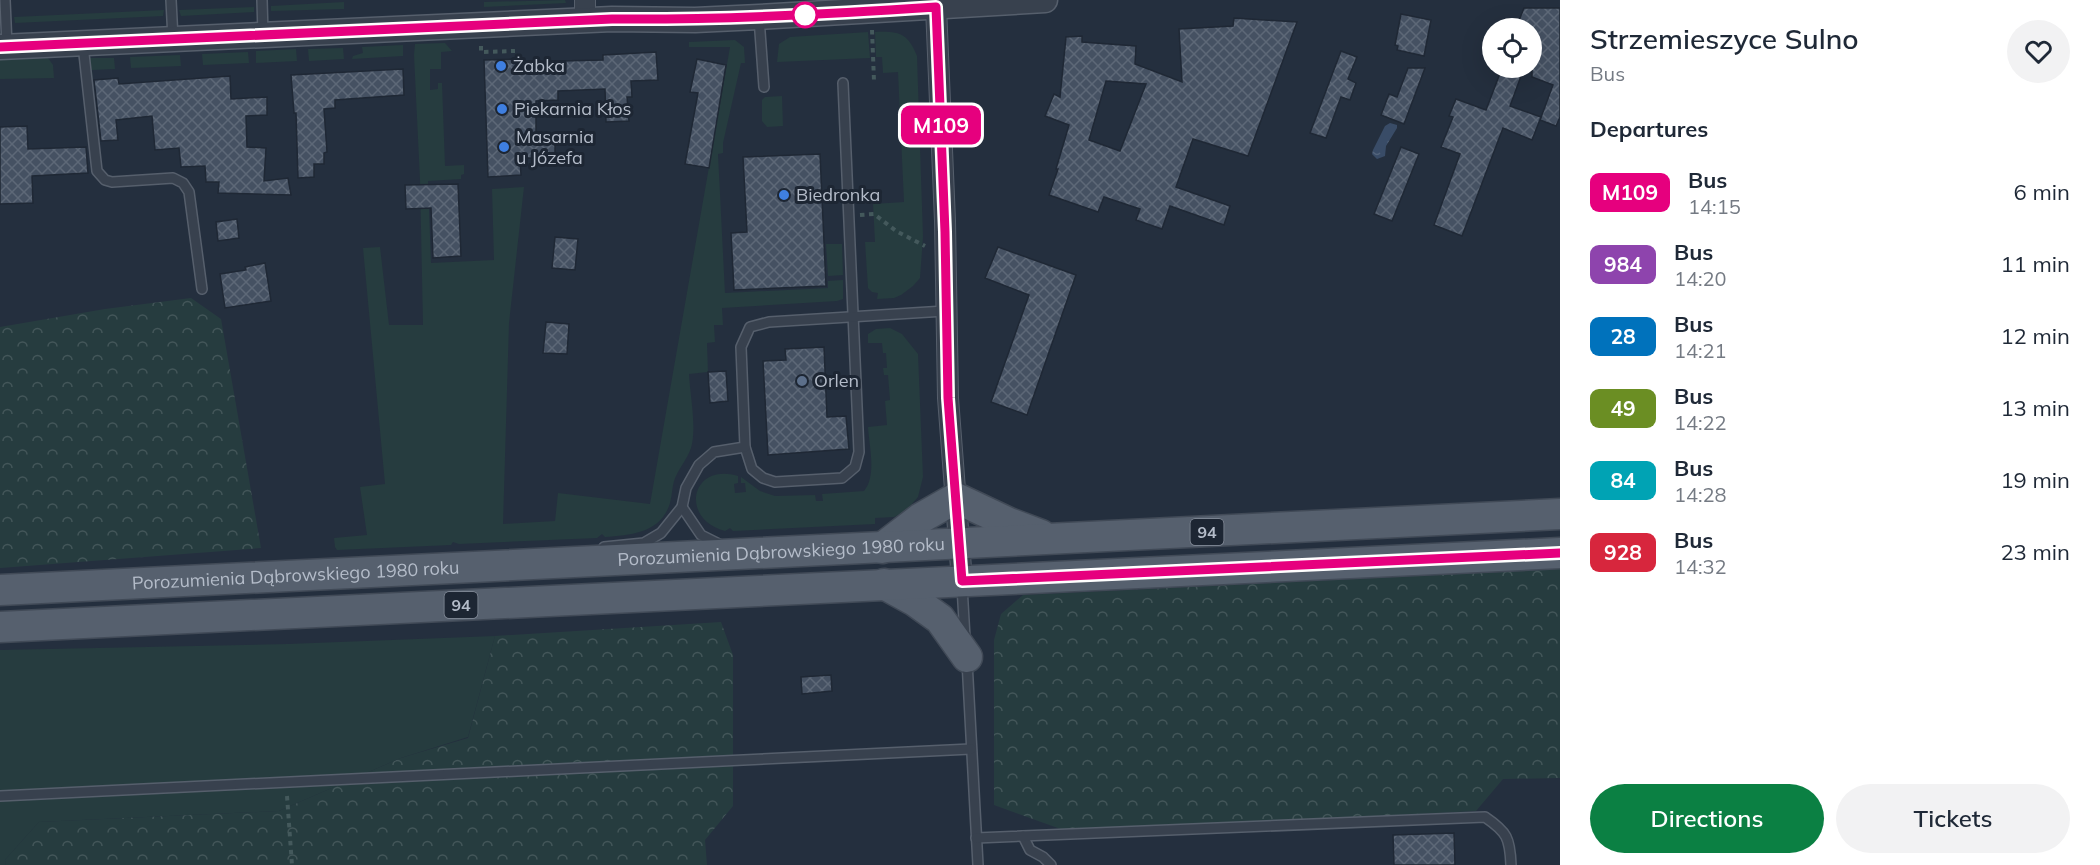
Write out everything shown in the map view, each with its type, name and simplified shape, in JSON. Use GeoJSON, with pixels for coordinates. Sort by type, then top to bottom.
{"type":"FeatureCollection","features":[{"type":"Feature","properties":{"kind":"main road"},"geometry":{"type":"LineString","coordinates":[[882,548],[921,518],[956,498],[1009,523],[1052,539]]}},
{"type":"Feature","properties":{"kind":"main road","name":"Porozumienia Dąbrowskiego 1980 roku"},"geometry":{"type":"LineString","coordinates":[[0,590],[1560,514]]}},
{"type":"Feature","properties":{"kind":"main road","name":"Porozumienia Dąbrowskiego 1980 roku"},"geometry":{"type":"LineString","coordinates":[[0,627],[1560,554]]}},
{"type":"Feature","properties":{"kind":"main road"},"geometry":{"type":"LineString","coordinates":[[884,584],[915,601],[940,619],[967,657]]}},
{"type":"Feature","properties":{"kind":"street"},"geometry":{"type":"LineString","coordinates":[[3,46],[263,35],[585,10],[759,17],[1044,0]]}},
{"type":"Feature","properties":{"kind":"street"},"geometry":{"type":"LineString","coordinates":[[936,7],[945,232],[948,398],[962,581]]}},
{"type":"Feature","properties":{"kind":"lane"},"geometry":{"type":"LineString","coordinates":[[3,46],[5,0]]}},
{"type":"Feature","properties":{"kind":"lane"},"geometry":{"type":"LineString","coordinates":[[171,0],[173,39]]}},
{"type":"Feature","properties":{"kind":"lane"},"geometry":{"type":"LineString","coordinates":[[262,0],[263,35]]}},
{"type":"Feature","properties":{"kind":"lane"},"geometry":{"type":"LineString","coordinates":[[759,17],[764,87]]}},
{"type":"Feature","properties":{"kind":"lane"},"geometry":{"type":"LineString","coordinates":[[83,43],[97,171],[105,180],[112,183],[173,178],[183,183],[189,192],[202,289]]}},
{"type":"Feature","properties":{"kind":"lane"},"geometry":{"type":"LineString","coordinates":[[843,83],[850,215],[854,316],[859,452],[855,467],[842,478],[775,482],[763,478],[752,470],[745,447],[741,347],[750,327],[769,322],[854,316],[945,311]]}},
{"type":"Feature","properties":{"kind":"lane"},"geometry":{"type":"LineString","coordinates":[[598,549],[644,543],[661,533],[682,507],[686,488],[699,465],[714,452],[745,447]]}},
{"type":"Feature","properties":{"kind":"lane"},"geometry":{"type":"LineString","coordinates":[[682,507],[701,535],[745,555]]}},
{"type":"Feature","properties":{"kind":"lane"},"geometry":{"type":"LineString","coordinates":[[547,563],[588,552]]}},
{"type":"Feature","properties":{"kind":"lane"},"geometry":{"type":"LineString","coordinates":[[962,581],[978,865]]}},
{"type":"Feature","properties":{"kind":"lane"},"geometry":{"type":"LineString","coordinates":[[0,796],[286,784],[971,749]]}},
{"type":"Feature","properties":{"kind":"lane"},"geometry":{"type":"LineString","coordinates":[[975,838],[1485,816],[1501,827],[1511,844],[1511,865]]}},
{"type":"Feature","properties":{"kind":"lane"},"geometry":{"type":"LineString","coordinates":[[1023,836],[1030,850],[1043,857],[1051,865]]}},
{"type":"Feature","properties":{"kind":"path"},"geometry":{"type":"LineString","coordinates":[[872,29],[874,81]]}},
{"type":"Feature","properties":{"kind":"path"},"geometry":{"type":"LineString","coordinates":[[481,39],[481,52],[515,51]]}},
{"type":"Feature","properties":{"kind":"path"},"geometry":{"type":"LineString","coordinates":[[850,215],[874,214],[896,231],[926,246]]}},
{"type":"Feature","properties":{"kind":"path"},"geometry":{"type":"LineString","coordinates":[[286,784],[292,865]]}},
{"type":"Feature","properties":{"kind":"green space"},"geometry":{"type":"Polygon","coordinates":[[[565,0],[566,3],[484,7],[484,2],[565,0]]]}},
{"type":"Feature","properties":{"kind":"green space"},"geometry":{"type":"Polygon","coordinates":[[[344,2],[344,9],[271,11],[271,6],[344,2]]]}},
{"type":"Feature","properties":{"kind":"green space"},"geometry":{"type":"Polygon","coordinates":[[[254,7],[254,12],[181,16],[179,10],[254,7]]]}},
{"type":"Feature","properties":{"kind":"green space"},"geometry":{"type":"Polygon","coordinates":[[[164,10],[163,16],[15,23],[14,17],[164,10]]]}},
{"type":"Feature","properties":{"kind":"green space"},"geometry":{"type":"Polygon","coordinates":[[[868,32],[870,58],[777,62],[779,44],[790,37],[868,32]]]}},
{"type":"Feature","properties":{"kind":"green space"},"geometry":{"type":"Polygon","coordinates":[[[875,32],[902,35],[910,42],[917,56],[923,237],[920,278],[901,295],[894,298],[877,299],[878,293],[868,288],[865,242],[875,242],[873,204],[904,202],[898,72],[883,73],[882,57],[876,57],[875,32]]]}},
{"type":"Feature","properties":{"kind":"green space"},"geometry":{"type":"Polygon","coordinates":[[[735,40],[744,47],[745,63],[741,63],[723,143],[723,153],[718,154],[725,293],[828,288],[828,281],[843,280],[843,299],[722,308],[723,325],[714,325],[715,342],[707,343],[708,372],[689,374],[693,421],[691,448],[674,481],[666,513],[660,521],[644,530],[605,537],[602,534],[597,538],[459,544],[453,542],[451,545],[337,550],[334,538],[367,535],[360,487],[385,484],[363,248],[380,247],[389,325],[423,325],[415,44],[445,43],[452,51],[441,52],[441,69],[430,69],[430,90],[438,89],[438,83],[442,83],[445,166],[464,165],[464,174],[461,175],[461,179],[428,181],[431,263],[494,260],[492,189],[524,187],[509,323],[503,524],[555,521],[558,493],[650,504],[730,47],[689,47],[689,42],[735,40]]]}},
{"type":"Feature","properties":{"kind":"green space"},"geometry":{"type":"Polygon","coordinates":[[[403,45],[403,56],[352,59],[353,56],[363,53],[362,47],[403,45]]]}},
{"type":"Feature","properties":{"kind":"green space"},"geometry":{"type":"Polygon","coordinates":[[[343,48],[344,59],[309,61],[308,49],[343,48]]]}},
{"type":"Feature","properties":{"kind":"green space"},"geometry":{"type":"Polygon","coordinates":[[[296,49],[297,61],[256,63],[256,51],[296,49]]]}},
{"type":"Feature","properties":{"kind":"green space"},"geometry":{"type":"Polygon","coordinates":[[[248,52],[249,63],[203,65],[202,54],[248,52]]]}},
{"type":"Feature","properties":{"kind":"green space"},"geometry":{"type":"Polygon","coordinates":[[[180,55],[181,66],[131,68],[130,57],[180,55]]]}},
{"type":"Feature","properties":{"kind":"green space"},"geometry":{"type":"Polygon","coordinates":[[[48,58],[53,65],[54,78],[0,79],[0,60],[48,58]]]}},
{"type":"Feature","properties":{"kind":"green space"},"geometry":{"type":"Polygon","coordinates":[[[88,58],[114,58],[115,69],[92,70],[94,100],[92,97],[88,58]]]}},
{"type":"Feature","properties":{"kind":"green space"},"geometry":{"type":"Polygon","coordinates":[[[782,96],[783,126],[767,127],[762,121],[762,100],[765,97],[782,96]]]}},
{"type":"Feature","properties":{"kind":"green space"},"geometry":{"type":"Polygon","coordinates":[[[826,244],[842,244],[843,275],[828,276],[826,244]]]}},
{"type":"Feature","properties":{"kind":"green space"},"geometry":{"type":"Polygon","coordinates":[[[191,298],[221,319],[261,548],[0,568],[0,327],[105,309],[191,298]]]}},
{"type":"Feature","properties":{"kind":"green space"},"geometry":{"type":"Polygon","coordinates":[[[890,328],[902,334],[918,354],[923,477],[918,497],[905,512],[894,517],[875,518],[875,524],[733,531],[730,528],[725,531],[710,525],[701,515],[697,505],[697,494],[701,484],[710,477],[722,474],[738,476],[738,483],[734,484],[735,493],[746,492],[745,483],[741,483],[741,477],[760,491],[775,496],[815,495],[816,501],[823,501],[822,494],[864,491],[868,485],[871,469],[868,427],[887,425],[885,401],[890,400],[888,375],[884,375],[883,368],[887,368],[886,353],[883,353],[882,343],[868,343],[868,334],[876,329],[890,328]]]}},
{"type":"Feature","properties":{"kind":"green space"},"geometry":{"type":"Polygon","coordinates":[[[1560,569],[1560,778],[1503,779],[1476,811],[1069,832],[994,805],[994,640],[1001,614],[1023,595],[1560,569]]]}},
{"type":"Feature","properties":{"kind":"green space"},"geometry":{"type":"Polygon","coordinates":[[[721,622],[733,655],[733,806],[705,840],[707,865],[6,865],[5,860],[39,822],[279,811],[401,758],[468,738],[495,636],[721,622]]]}},
{"type":"Feature","properties":{"kind":"green space"},"geometry":{"type":"Polygon","coordinates":[[[495,636],[468,737],[401,758],[279,811],[39,822],[5,860],[6,865],[0,865],[0,650],[288,644],[495,636]]]}},
{"type":"Feature","properties":{"kind":"water"},"geometry":{"type":"Polygon","coordinates":[[[1390,123],[1397,125],[1397,128],[1386,146],[1385,156],[1377,159],[1372,154],[1373,150],[1385,126],[1390,123]]]}},
{"type":"Feature","properties":{"kind":"building"},"geometry":{"type":"Polygon","coordinates":[[[1524,8],[1560,8],[1560,117],[1556,126],[1540,120],[1553,85],[1535,78],[1542,78],[1542,18],[1520,18],[1524,8]]]}},
{"type":"Feature","properties":{"kind":"building"},"geometry":{"type":"Polygon","coordinates":[[[1401,14],[1431,20],[1424,56],[1397,50],[1398,46],[1395,45],[1401,14]]]}},
{"type":"Feature","properties":{"kind":"building"},"geometry":{"type":"Polygon","coordinates":[[[1234,18],[1297,22],[1248,156],[1193,139],[1176,187],[1230,206],[1224,225],[1170,206],[1162,229],[1136,220],[1140,209],[1104,197],[1098,212],[1049,195],[1069,125],[1045,116],[1054,94],[1060,97],[1066,37],[1082,36],[1082,42],[1136,46],[1135,64],[1182,82],[1179,29],[1233,26],[1234,18]],[[1106,81],[1089,140],[1120,151],[1146,84],[1106,81]]]}},
{"type":"Feature","properties":{"kind":"building"},"geometry":{"type":"Polygon","coordinates":[[[1341,51],[1357,57],[1348,79],[1356,83],[1350,100],[1341,97],[1326,138],[1310,133],[1341,51]]]}},
{"type":"Feature","properties":{"kind":"building"},"geometry":{"type":"Polygon","coordinates":[[[656,52],[658,80],[631,81],[632,97],[627,97],[629,121],[606,122],[605,89],[558,91],[558,100],[536,101],[536,138],[555,137],[555,158],[520,158],[521,175],[488,177],[484,60],[517,59],[517,62],[603,60],[603,55],[656,52]]]}},
{"type":"Feature","properties":{"kind":"building"},"geometry":{"type":"Polygon","coordinates":[[[697,59],[726,65],[709,168],[685,164],[698,93],[690,92],[697,59]]]}},
{"type":"Feature","properties":{"kind":"building"},"geometry":{"type":"Polygon","coordinates":[[[1408,68],[1425,68],[1404,124],[1381,115],[1389,94],[1397,97],[1408,68]]]}},
{"type":"Feature","properties":{"kind":"building"},"geometry":{"type":"Polygon","coordinates":[[[403,69],[404,95],[335,100],[335,108],[324,109],[327,152],[324,153],[324,164],[314,164],[314,177],[298,178],[296,113],[294,113],[291,75],[403,69]]]}},
{"type":"Feature","properties":{"kind":"building"},"geometry":{"type":"Polygon","coordinates":[[[230,76],[231,99],[267,97],[267,115],[246,116],[247,147],[266,148],[264,181],[288,178],[291,195],[218,193],[219,182],[206,182],[205,166],[181,167],[179,148],[155,150],[152,116],[116,120],[118,140],[101,141],[94,80],[118,78],[119,84],[230,76]]]}},
{"type":"Feature","properties":{"kind":"building"},"geometry":{"type":"Polygon","coordinates":[[[1498,78],[1520,78],[1510,106],[1541,117],[1532,140],[1503,128],[1462,236],[1434,225],[1460,154],[1441,147],[1453,117],[1449,116],[1456,99],[1486,110],[1498,78]]]}},
{"type":"Feature","properties":{"kind":"building"},"geometry":{"type":"Polygon","coordinates":[[[27,126],[28,149],[86,147],[88,173],[32,176],[33,203],[0,204],[0,127],[27,126]]]}},
{"type":"Feature","properties":{"kind":"building"},"geometry":{"type":"Polygon","coordinates":[[[1401,147],[1419,154],[1392,221],[1374,214],[1401,147]]]}},
{"type":"Feature","properties":{"kind":"building","name":"Biedronka"},"geometry":{"type":"Polygon","coordinates":[[[820,154],[826,286],[734,290],[731,233],[747,232],[743,157],[820,154]]]}},
{"type":"Feature","properties":{"kind":"building"},"geometry":{"type":"Polygon","coordinates":[[[458,184],[461,256],[433,258],[431,208],[406,209],[405,185],[458,184]]]}},
{"type":"Feature","properties":{"kind":"building"},"geometry":{"type":"Polygon","coordinates":[[[237,219],[239,238],[218,241],[216,222],[237,219]]]}},
{"type":"Feature","properties":{"kind":"building"},"geometry":{"type":"Polygon","coordinates":[[[555,237],[578,239],[575,270],[552,268],[555,237]]]}},
{"type":"Feature","properties":{"kind":"building"},"geometry":{"type":"Polygon","coordinates":[[[998,247],[1076,275],[1027,415],[991,402],[1029,295],[985,278],[998,247]]]}},
{"type":"Feature","properties":{"kind":"building"},"geometry":{"type":"Polygon","coordinates":[[[265,263],[271,301],[225,308],[220,274],[246,270],[245,267],[265,263]]]}},
{"type":"Feature","properties":{"kind":"building"},"geometry":{"type":"Polygon","coordinates":[[[546,322],[569,324],[567,354],[543,353],[546,322]]]}},
{"type":"Feature","properties":{"kind":"building"},"geometry":{"type":"Polygon","coordinates":[[[824,347],[827,417],[846,416],[849,449],[768,455],[763,361],[786,360],[785,349],[824,347]]]}},
{"type":"Feature","properties":{"kind":"building"},"geometry":{"type":"Polygon","coordinates":[[[726,371],[728,401],[710,403],[708,372],[726,371]]]}},
{"type":"Feature","properties":{"kind":"building"},"geometry":{"type":"Polygon","coordinates":[[[831,675],[832,691],[802,694],[801,677],[831,675]]]}},
{"type":"Feature","properties":{"kind":"building"},"geometry":{"type":"Polygon","coordinates":[[[1454,833],[1455,865],[1394,865],[1393,835],[1454,833]]]}},
{"type":"Feature","properties":{"kind":"bus line","name":"M109"},"geometry":{"type":"LineString","coordinates":[[0,47],[612,19],[695,20],[936,7],[945,232],[948,398],[962,581],[1560,553]]}},
{"type":"Feature","properties":{"kind":"place","name":"Żabka"},"geometry":{"type":"Point","coordinates":[501,66]}},
{"type":"Feature","properties":{"kind":"place","name":"Piekarnia Kłos"},"geometry":{"type":"Point","coordinates":[502,109]}},
{"type":"Feature","properties":{"kind":"place","name":"Masarnia u Józefa"},"geometry":{"type":"Point","coordinates":[504,147]}},
{"type":"Feature","properties":{"kind":"place","name":"Biedronka"},"geometry":{"type":"Point","coordinates":[784,195]}},
{"type":"Feature","properties":{"kind":"place","name":"Orlen"},"geometry":{"type":"Point","coordinates":[802,381]}}]}
